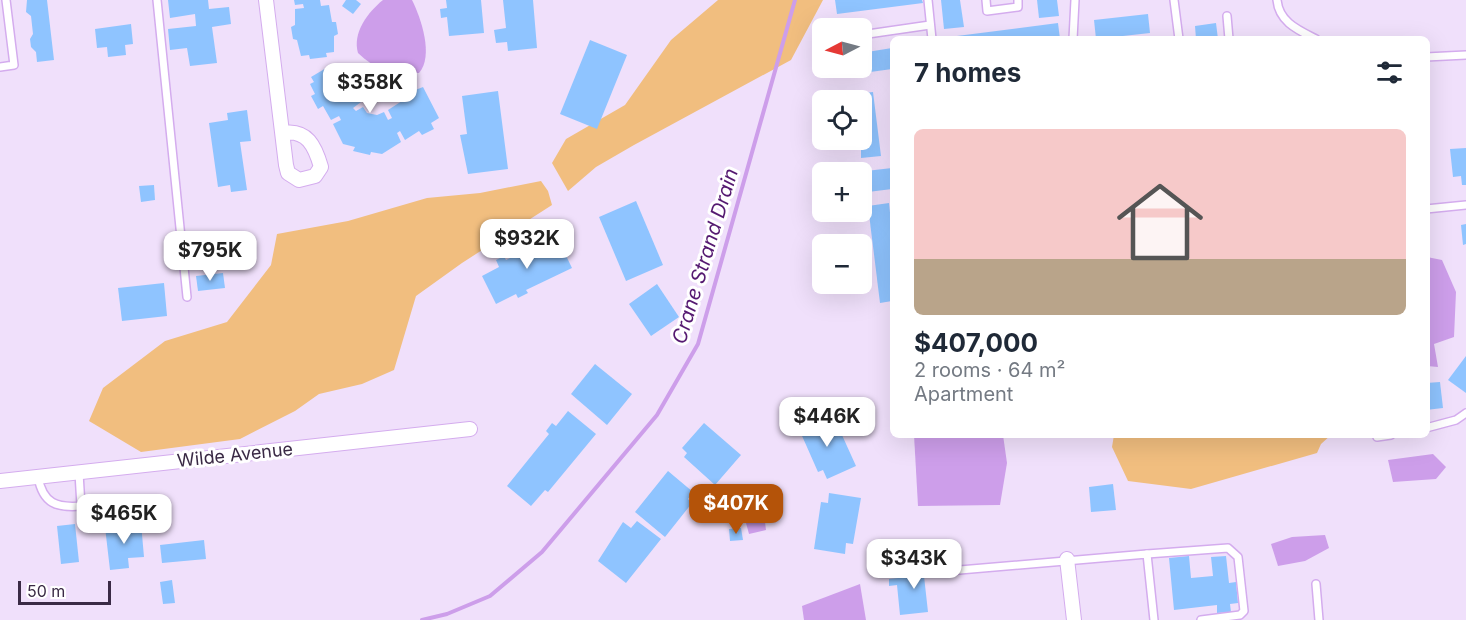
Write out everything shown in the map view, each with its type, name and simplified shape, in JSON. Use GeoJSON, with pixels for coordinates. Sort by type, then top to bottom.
{"type":"FeatureCollection","features":[{"type":"Feature","properties":{"kind":"street"},"geometry":{"type":"LineString","coordinates":[[266,0],[283,133]]}},
{"type":"Feature","properties":{"kind":"street","name":"Wilde Avenue"},"geometry":{"type":"LineString","coordinates":[[0,481],[470,429]]}},
{"type":"Feature","properties":{"kind":"street"},"geometry":{"type":"LineString","coordinates":[[1067,560],[1074,620]]}},
{"type":"Feature","properties":{"kind":"lane"},"geometry":{"type":"LineString","coordinates":[[0,67],[14,65],[6,0]]}},
{"type":"Feature","properties":{"kind":"lane"},"geometry":{"type":"LineString","coordinates":[[157,0],[187,297]]}},
{"type":"Feature","properties":{"kind":"lane"},"geometry":{"type":"LineString","coordinates":[[928,0],[932,36]]}},
{"type":"Feature","properties":{"kind":"lane"},"geometry":{"type":"LineString","coordinates":[[986,0],[987,11],[1018,7],[1018,0]]}},
{"type":"Feature","properties":{"kind":"lane"},"geometry":{"type":"LineString","coordinates":[[1073,36],[1075,0]]}},
{"type":"Feature","properties":{"kind":"lane"},"geometry":{"type":"LineString","coordinates":[[1174,0],[1179,36]]}},
{"type":"Feature","properties":{"kind":"lane"},"geometry":{"type":"LineString","coordinates":[[1277,0],[1282,16],[1294,27],[1310,36]]}},
{"type":"Feature","properties":{"kind":"lane"},"geometry":{"type":"LineString","coordinates":[[1227,15],[1229,36]]}},
{"type":"Feature","properties":{"kind":"lane"},"geometry":{"type":"LineString","coordinates":[[872,33],[930,25]]}},
{"type":"Feature","properties":{"kind":"lane"},"geometry":{"type":"LineString","coordinates":[[1430,57],[1466,55]]}},
{"type":"Feature","properties":{"kind":"lane"},"geometry":{"type":"LineString","coordinates":[[1430,209],[1466,205]]}},
{"type":"Feature","properties":{"kind":"lane"},"geometry":{"type":"LineString","coordinates":[[1430,427],[1456,420],[1466,413]]}},
{"type":"Feature","properties":{"kind":"lane"},"geometry":{"type":"LineString","coordinates":[[38,477],[40,488],[54,503],[61,507],[81,506],[80,473]]}},
{"type":"Feature","properties":{"kind":"lane"},"geometry":{"type":"LineString","coordinates":[[948,572],[1228,548],[1239,557],[1244,611],[1240,615],[1201,620]]}},
{"type":"Feature","properties":{"kind":"lane"},"geometry":{"type":"LineString","coordinates":[[1148,554],[1154,620]]}},
{"type":"Feature","properties":{"kind":"lane"},"geometry":{"type":"LineString","coordinates":[[1316,584],[1319,620]]}},
{"type":"Feature","properties":{"kind":"shaded area"},"geometry":{"type":"Polygon","coordinates":[[[383,0],[412,0],[422,27],[426,47],[423,66],[419,73],[386,70],[371,63],[358,53],[359,31],[372,11],[383,0]]]}},
{"type":"Feature","properties":{"kind":"shaded area"},"geometry":{"type":"Polygon","coordinates":[[[718,0],[823,0],[791,60],[596,167],[568,191],[552,163],[566,139],[625,105],[671,40],[718,0]]]}},
{"type":"Feature","properties":{"kind":"shaded area"},"geometry":{"type":"Polygon","coordinates":[[[375,81],[383,81],[389,87],[389,95],[383,101],[375,101],[369,95],[369,87],[375,81]]]}},
{"type":"Feature","properties":{"kind":"shaded area"},"geometry":{"type":"Polygon","coordinates":[[[541,181],[548,191],[552,205],[462,263],[416,296],[394,370],[362,384],[319,394],[295,411],[240,439],[141,452],[89,421],[103,388],[165,341],[227,322],[271,265],[277,234],[348,221],[427,198],[480,193],[541,181]]]}},
{"type":"Feature","properties":{"kind":"shaded area"},"geometry":{"type":"Polygon","coordinates":[[[1430,258],[1442,260],[1456,292],[1454,337],[1434,344],[1438,367],[1430,366],[1430,258]]]}},
{"type":"Feature","properties":{"kind":"shaded area"},"geometry":{"type":"Polygon","coordinates":[[[914,438],[1003,438],[1007,463],[1000,505],[918,506],[914,438]]]}},
{"type":"Feature","properties":{"kind":"shaded area"},"geometry":{"type":"Polygon","coordinates":[[[1114,438],[1328,438],[1321,444],[1317,453],[1191,489],[1128,481],[1112,447],[1114,438]]]}},
{"type":"Feature","properties":{"kind":"shaded area"},"geometry":{"type":"Polygon","coordinates":[[[1433,454],[1446,467],[1436,479],[1393,482],[1388,460],[1433,454]]]}},
{"type":"Feature","properties":{"kind":"shaded area"},"geometry":{"type":"Polygon","coordinates":[[[752,520],[765,522],[766,530],[749,534],[746,523],[752,520]]]}},
{"type":"Feature","properties":{"kind":"shaded area"},"geometry":{"type":"Polygon","coordinates":[[[1325,535],[1329,548],[1305,561],[1278,566],[1271,544],[1292,537],[1325,535]]]}},
{"type":"Feature","properties":{"kind":"shaded area"},"geometry":{"type":"Polygon","coordinates":[[[860,584],[866,620],[804,620],[802,606],[860,584]]]}},
{"type":"Feature","properties":{"kind":"building"},"geometry":{"type":"Polygon","coordinates":[[[27,0],[47,0],[54,60],[37,62],[36,52],[31,47],[30,39],[33,34],[31,16],[26,12],[27,0]]]}},
{"type":"Feature","properties":{"kind":"building"},"geometry":{"type":"Polygon","coordinates":[[[168,0],[208,0],[209,9],[229,7],[231,24],[212,27],[217,63],[190,66],[187,48],[170,50],[168,29],[196,26],[195,14],[170,18],[168,0]]]}},
{"type":"Feature","properties":{"kind":"building"},"geometry":{"type":"Polygon","coordinates":[[[294,0],[320,0],[321,6],[329,5],[332,22],[336,22],[338,34],[334,36],[334,52],[326,53],[327,57],[310,59],[309,55],[301,56],[297,40],[293,39],[291,27],[295,25],[295,9],[304,8],[303,4],[295,5],[294,0]]]}},
{"type":"Feature","properties":{"kind":"building"},"geometry":{"type":"Polygon","coordinates":[[[346,0],[356,0],[361,4],[353,14],[342,6],[346,0]]]}},
{"type":"Feature","properties":{"kind":"building"},"geometry":{"type":"Polygon","coordinates":[[[446,0],[481,0],[484,33],[449,36],[447,17],[441,18],[440,9],[447,8],[446,0]]]}},
{"type":"Feature","properties":{"kind":"building"},"geometry":{"type":"Polygon","coordinates":[[[503,0],[533,0],[537,48],[508,51],[507,42],[496,43],[494,30],[506,28],[503,0]]]}},
{"type":"Feature","properties":{"kind":"building"},"geometry":{"type":"Polygon","coordinates":[[[835,0],[922,0],[923,3],[837,14],[835,0]]]}},
{"type":"Feature","properties":{"kind":"building"},"geometry":{"type":"Polygon","coordinates":[[[941,0],[960,0],[964,27],[944,29],[941,0]]]}},
{"type":"Feature","properties":{"kind":"building"},"geometry":{"type":"Polygon","coordinates":[[[1037,0],[1057,0],[1059,16],[1039,18],[1037,0]]]}},
{"type":"Feature","properties":{"kind":"building"},"geometry":{"type":"Polygon","coordinates":[[[1148,14],[1150,33],[1096,36],[1094,20],[1148,14]]]}},
{"type":"Feature","properties":{"kind":"building"},"geometry":{"type":"Polygon","coordinates":[[[1058,23],[1060,36],[957,36],[1058,23]]]}},
{"type":"Feature","properties":{"kind":"building"},"geometry":{"type":"Polygon","coordinates":[[[1216,23],[1218,36],[1196,36],[1195,26],[1216,23]]]}},
{"type":"Feature","properties":{"kind":"building"},"geometry":{"type":"Polygon","coordinates":[[[131,24],[133,44],[125,45],[126,55],[108,57],[107,47],[97,48],[95,29],[131,24]]]}},
{"type":"Feature","properties":{"kind":"building"},"geometry":{"type":"Polygon","coordinates":[[[590,40],[627,55],[597,129],[560,114],[590,40]]]}},
{"type":"Feature","properties":{"kind":"building"},"geometry":{"type":"Polygon","coordinates":[[[890,48],[890,69],[872,72],[872,51],[890,48]]]}},
{"type":"Feature","properties":{"kind":"building"},"geometry":{"type":"Polygon","coordinates":[[[333,64],[336,69],[341,66],[346,77],[351,74],[357,85],[353,87],[361,102],[353,108],[356,111],[363,107],[367,113],[377,115],[384,112],[388,120],[392,118],[388,110],[402,101],[400,96],[423,87],[439,118],[431,123],[434,129],[422,135],[419,131],[405,140],[400,131],[397,133],[401,142],[382,154],[371,152],[370,155],[353,151],[355,147],[343,144],[333,124],[341,120],[339,116],[331,120],[323,106],[318,109],[311,96],[315,94],[310,84],[314,82],[311,77],[333,64]]]}},
{"type":"Feature","properties":{"kind":"building"},"geometry":{"type":"Polygon","coordinates":[[[498,91],[508,169],[468,174],[460,135],[467,134],[462,96],[498,91]]]}},
{"type":"Feature","properties":{"kind":"building"},"geometry":{"type":"Polygon","coordinates":[[[872,92],[881,156],[861,158],[861,150],[872,150],[872,92]]]}},
{"type":"Feature","properties":{"kind":"building"},"geometry":{"type":"Polygon","coordinates":[[[247,110],[251,141],[240,142],[247,190],[231,192],[230,185],[218,187],[209,123],[228,120],[227,113],[247,110]]]}},
{"type":"Feature","properties":{"kind":"building"},"geometry":{"type":"Polygon","coordinates":[[[1466,148],[1466,185],[1462,185],[1461,176],[1453,177],[1450,149],[1466,148]]]}},
{"type":"Feature","properties":{"kind":"building"},"geometry":{"type":"Polygon","coordinates":[[[890,168],[890,189],[872,192],[872,170],[890,168]]]}},
{"type":"Feature","properties":{"kind":"building"},"geometry":{"type":"Polygon","coordinates":[[[154,185],[155,200],[141,202],[139,186],[154,185]]]}},
{"type":"Feature","properties":{"kind":"building"},"geometry":{"type":"Polygon","coordinates":[[[636,201],[663,265],[626,281],[599,217],[636,201]]]}},
{"type":"Feature","properties":{"kind":"building"},"geometry":{"type":"Polygon","coordinates":[[[889,203],[890,301],[880,303],[871,234],[872,205],[889,203]]]}},
{"type":"Feature","properties":{"kind":"building"},"geometry":{"type":"Polygon","coordinates":[[[1466,224],[1466,244],[1463,245],[1461,225],[1466,224]]]}},
{"type":"Feature","properties":{"kind":"building"},"geometry":{"type":"Polygon","coordinates":[[[556,235],[572,268],[526,290],[528,293],[518,298],[516,294],[496,304],[482,276],[499,267],[496,260],[504,256],[506,260],[556,235]]]}},
{"type":"Feature","properties":{"kind":"building"},"geometry":{"type":"Polygon","coordinates":[[[205,240],[208,249],[199,251],[197,242],[205,240]]]}},
{"type":"Feature","properties":{"kind":"building"},"geometry":{"type":"Polygon","coordinates":[[[223,273],[225,288],[198,291],[196,276],[223,273]]]}},
{"type":"Feature","properties":{"kind":"building"},"geometry":{"type":"Polygon","coordinates":[[[164,283],[167,316],[122,321],[118,288],[164,283]]]}},
{"type":"Feature","properties":{"kind":"building"},"geometry":{"type":"Polygon","coordinates":[[[657,284],[679,317],[651,336],[629,304],[657,284]]]}},
{"type":"Feature","properties":{"kind":"building"},"geometry":{"type":"Polygon","coordinates":[[[1466,356],[1466,393],[1448,380],[1466,356]]]}},
{"type":"Feature","properties":{"kind":"building"},"geometry":{"type":"Polygon","coordinates":[[[595,364],[632,394],[607,425],[571,394],[595,364]]]}},
{"type":"Feature","properties":{"kind":"building"},"geometry":{"type":"Polygon","coordinates":[[[1440,382],[1443,408],[1430,410],[1430,383],[1440,382]]]}},
{"type":"Feature","properties":{"kind":"building"},"geometry":{"type":"Polygon","coordinates":[[[568,411],[596,434],[548,492],[545,490],[531,506],[507,486],[549,434],[546,431],[552,423],[556,426],[568,411]]]}},
{"type":"Feature","properties":{"kind":"building"},"geometry":{"type":"Polygon","coordinates":[[[828,416],[833,426],[837,424],[856,466],[827,479],[823,470],[818,472],[799,429],[828,416]]]}},
{"type":"Feature","properties":{"kind":"building"},"geometry":{"type":"Polygon","coordinates":[[[704,423],[741,455],[715,485],[684,457],[687,453],[682,448],[704,423]]]}},
{"type":"Feature","properties":{"kind":"building"},"geometry":{"type":"Polygon","coordinates":[[[668,471],[693,492],[688,499],[692,503],[665,537],[635,512],[668,471]]]}},
{"type":"Feature","properties":{"kind":"building"},"geometry":{"type":"Polygon","coordinates":[[[1113,484],[1116,510],[1091,512],[1089,487],[1113,484]]]}},
{"type":"Feature","properties":{"kind":"building"},"geometry":{"type":"Polygon","coordinates":[[[829,493],[861,498],[853,544],[846,543],[845,554],[814,549],[821,502],[828,503],[829,493]]]}},
{"type":"Feature","properties":{"kind":"building"},"geometry":{"type":"Polygon","coordinates":[[[637,521],[661,539],[626,583],[598,561],[623,522],[631,528],[637,521]]]}},
{"type":"Feature","properties":{"kind":"building"},"geometry":{"type":"Polygon","coordinates":[[[141,523],[144,557],[128,558],[129,568],[110,570],[105,527],[141,523]]]}},
{"type":"Feature","properties":{"kind":"building"},"geometry":{"type":"Polygon","coordinates":[[[75,524],[79,562],[61,564],[57,526],[75,524]]]}},
{"type":"Feature","properties":{"kind":"building"},"geometry":{"type":"Polygon","coordinates":[[[741,528],[743,540],[730,541],[729,529],[741,528]]]}},
{"type":"Feature","properties":{"kind":"building"},"geometry":{"type":"Polygon","coordinates":[[[204,540],[206,559],[162,563],[160,545],[204,540]]]}},
{"type":"Feature","properties":{"kind":"building"},"geometry":{"type":"Polygon","coordinates":[[[1189,556],[1191,578],[1213,576],[1211,557],[1226,556],[1229,583],[1236,582],[1238,603],[1230,604],[1231,612],[1217,613],[1217,605],[1174,610],[1169,558],[1189,556]]]}},
{"type":"Feature","properties":{"kind":"building"},"geometry":{"type":"Polygon","coordinates":[[[938,565],[939,574],[924,576],[928,612],[900,615],[897,585],[889,586],[889,579],[907,577],[906,568],[938,565]]]}},
{"type":"Feature","properties":{"kind":"building"},"geometry":{"type":"Polygon","coordinates":[[[172,580],[175,603],[163,604],[160,582],[172,580]]]}},
{"type":"Feature","properties":{"kind":"waterway","name":"Crane Strand Drain"},"geometry":{"type":"LineString","coordinates":[[422,620],[447,614],[490,596],[542,552],[657,415],[698,344],[795,0]]}}]}
